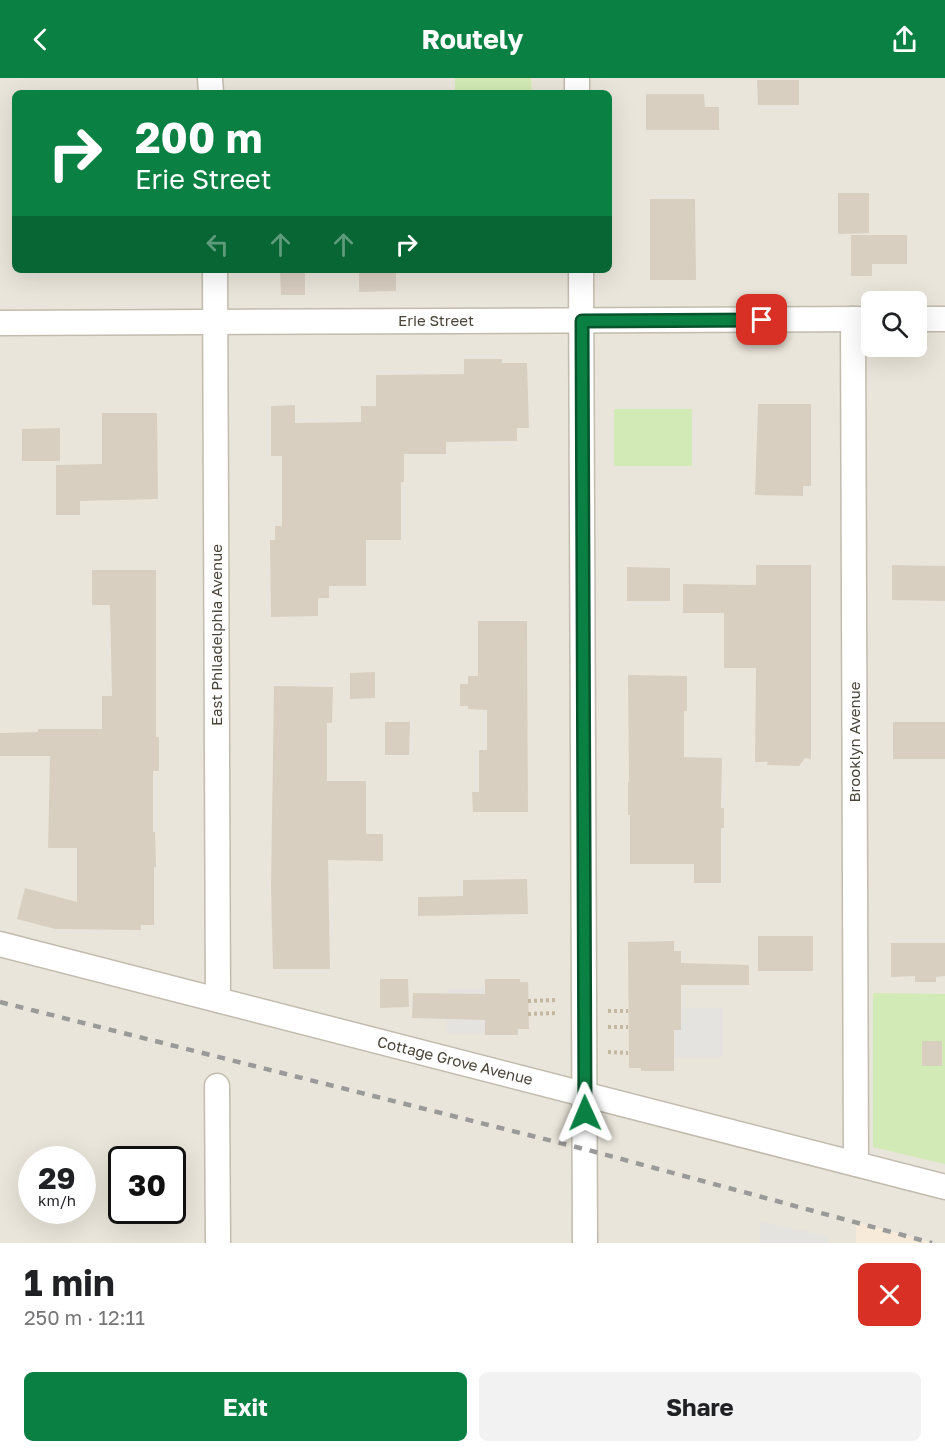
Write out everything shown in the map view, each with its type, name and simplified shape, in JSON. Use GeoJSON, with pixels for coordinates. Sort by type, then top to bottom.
{"type":"FeatureCollection","features":[{"type":"Feature","properties":{"kind":"street","name":"East Philadelphia Avenue"},"geometry":{"type":"LineString","coordinates":[[215,273],[218,1000]]}},
{"type":"Feature","properties":{"kind":"street"},"geometry":{"type":"LineString","coordinates":[[581,273],[585,1243]]}},
{"type":"Feature","properties":{"kind":"street"},"geometry":{"type":"LineString","coordinates":[[927,319],[945,319]]}},
{"type":"Feature","properties":{"kind":"street","name":"Erie Street"},"geometry":{"type":"LineString","coordinates":[[0,323],[861,320]]}},
{"type":"Feature","properties":{"kind":"street","name":"Brooklyn Avenue"},"geometry":{"type":"LineString","coordinates":[[856,1164],[862,357]]}},
{"type":"Feature","properties":{"kind":"street","name":"Cottage Grove Avenue"},"geometry":{"type":"LineString","coordinates":[[0,944],[945,1187]]}},
{"type":"Feature","properties":{"kind":"street"},"geometry":{"type":"LineString","coordinates":[[217,1086],[218,1243]]}},
{"type":"Feature","properties":{"kind":"path"},"geometry":{"type":"LineString","coordinates":[[528,1001],[556,1000]]}},
{"type":"Feature","properties":{"kind":"path"},"geometry":{"type":"LineString","coordinates":[[604,1011],[628,1011]]}},
{"type":"Feature","properties":{"kind":"path"},"geometry":{"type":"LineString","coordinates":[[528,1014],[556,1014]]}},
{"type":"Feature","properties":{"kind":"path"},"geometry":{"type":"LineString","coordinates":[[605,1027],[628,1027]]}},
{"type":"Feature","properties":{"kind":"path"},"geometry":{"type":"LineString","coordinates":[[605,1052],[628,1053]]}},
{"type":"Feature","properties":{"kind":"shaded area"},"geometry":{"type":"Polygon","coordinates":[[[0,78],[945,78],[945,1243],[932,1243],[856,1222],[856,1243],[0,1243],[0,78]]]}},
{"type":"Feature","properties":{"kind":"shaded area"},"geometry":{"type":"Polygon","coordinates":[[[447,989],[485,989],[485,1033],[447,1033],[447,989]]]}},
{"type":"Feature","properties":{"kind":"shaded area"},"geometry":{"type":"Polygon","coordinates":[[[681,1008],[723,1008],[723,1057],[674,1057],[674,1030],[681,1030],[681,1008]]]}},
{"type":"Feature","properties":{"kind":"shaded area"},"geometry":{"type":"Polygon","coordinates":[[[760,1222],[828,1236],[828,1243],[760,1243],[760,1222]]]}},
{"type":"Feature","properties":{"kind":"shaded area"},"geometry":{"type":"Polygon","coordinates":[[[856,1222],[932,1243],[856,1243],[856,1222]]]}},
{"type":"Feature","properties":{"kind":"green space"},"geometry":{"type":"Polygon","coordinates":[[[455,78],[531,78],[532,90],[455,90],[455,78]]]}},
{"type":"Feature","properties":{"kind":"green space"},"geometry":{"type":"Polygon","coordinates":[[[614,409],[692,409],[692,466],[614,466],[614,409]]]}},
{"type":"Feature","properties":{"kind":"green space"},"geometry":{"type":"Polygon","coordinates":[[[873,993],[945,994],[945,1164],[873,1147],[873,993]],[[922,1041],[922,1065],[942,1066],[922,1041]]]}},
{"type":"Feature","properties":{"kind":"building"},"geometry":{"type":"Polygon","coordinates":[[[757,80],[799,80],[799,105],[758,105],[757,80]]]}},
{"type":"Feature","properties":{"kind":"building"},"geometry":{"type":"Polygon","coordinates":[[[646,94],[704,94],[705,107],[719,107],[719,130],[646,130],[646,94]]]}},
{"type":"Feature","properties":{"kind":"building"},"geometry":{"type":"Polygon","coordinates":[[[838,193],[869,193],[869,233],[838,234],[838,193]]]}},
{"type":"Feature","properties":{"kind":"building"},"geometry":{"type":"Polygon","coordinates":[[[650,199],[695,199],[696,280],[650,280],[650,199]]]}},
{"type":"Feature","properties":{"kind":"building"},"geometry":{"type":"Polygon","coordinates":[[[851,235],[907,235],[907,264],[872,264],[872,276],[851,276],[851,235]]]}},
{"type":"Feature","properties":{"kind":"building"},"geometry":{"type":"Polygon","coordinates":[[[280,273],[305,273],[305,295],[281,295],[280,273]]]}},
{"type":"Feature","properties":{"kind":"building"},"geometry":{"type":"Polygon","coordinates":[[[359,273],[396,273],[396,291],[359,292],[359,273]]]}},
{"type":"Feature","properties":{"kind":"building"},"geometry":{"type":"Polygon","coordinates":[[[464,359],[502,359],[502,363],[527,363],[529,428],[517,428],[517,441],[446,442],[446,454],[404,454],[404,482],[401,482],[401,540],[366,540],[366,586],[329,586],[329,598],[318,598],[318,616],[271,617],[270,540],[275,540],[275,526],[282,526],[282,456],[271,456],[271,406],[295,405],[295,423],[361,422],[361,406],[376,406],[376,375],[464,374],[464,359]]]}},
{"type":"Feature","properties":{"kind":"building"},"geometry":{"type":"Polygon","coordinates":[[[758,404],[811,404],[811,486],[803,486],[803,496],[755,495],[758,404]]]}},
{"type":"Feature","properties":{"kind":"building"},"geometry":{"type":"Polygon","coordinates":[[[102,413],[157,413],[158,499],[80,501],[80,515],[56,515],[56,465],[102,464],[102,413]]]}},
{"type":"Feature","properties":{"kind":"building"},"geometry":{"type":"Polygon","coordinates":[[[60,428],[60,461],[22,461],[22,429],[60,428]]]}},
{"type":"Feature","properties":{"kind":"building"},"geometry":{"type":"Polygon","coordinates":[[[756,565],[811,565],[811,759],[805,758],[799,766],[767,765],[768,762],[755,762],[756,668],[724,668],[724,613],[683,613],[683,584],[756,585],[756,565]]]}},
{"type":"Feature","properties":{"kind":"building"},"geometry":{"type":"Polygon","coordinates":[[[892,565],[945,566],[945,601],[892,600],[892,565]]]}},
{"type":"Feature","properties":{"kind":"building"},"geometry":{"type":"Polygon","coordinates":[[[627,567],[670,568],[670,601],[627,601],[627,567]]]}},
{"type":"Feature","properties":{"kind":"building"},"geometry":{"type":"Polygon","coordinates":[[[92,570],[156,570],[156,737],[159,737],[159,771],[153,771],[153,832],[155,832],[156,867],[154,867],[154,925],[141,925],[141,930],[55,929],[17,919],[25,888],[77,902],[77,848],[48,848],[50,756],[0,756],[0,733],[38,732],[38,729],[102,729],[102,696],[112,696],[110,605],[92,605],[92,570]]]}},
{"type":"Feature","properties":{"kind":"building"},"geometry":{"type":"Polygon","coordinates":[[[478,621],[527,621],[528,812],[473,812],[472,792],[479,792],[479,750],[487,750],[487,710],[460,706],[460,684],[468,684],[468,676],[478,676],[478,621]]]}},
{"type":"Feature","properties":{"kind":"building"},"geometry":{"type":"Polygon","coordinates":[[[375,672],[375,698],[350,699],[350,673],[375,672]]]}},
{"type":"Feature","properties":{"kind":"building"},"geometry":{"type":"Polygon","coordinates":[[[628,675],[687,676],[684,757],[722,758],[721,808],[724,808],[724,828],[721,828],[721,883],[694,883],[694,864],[630,864],[628,675]]]}},
{"type":"Feature","properties":{"kind":"building"},"geometry":{"type":"Polygon","coordinates":[[[274,686],[333,687],[332,723],[327,723],[327,781],[366,781],[366,834],[383,834],[383,861],[328,860],[330,969],[273,969],[271,888],[274,686]]]}},
{"type":"Feature","properties":{"kind":"building"},"geometry":{"type":"Polygon","coordinates":[[[385,722],[410,722],[409,755],[385,755],[385,722]]]}},
{"type":"Feature","properties":{"kind":"building"},"geometry":{"type":"Polygon","coordinates":[[[893,722],[945,722],[945,759],[893,759],[893,722]]]}},
{"type":"Feature","properties":{"kind":"building"},"geometry":{"type":"Polygon","coordinates":[[[527,879],[528,914],[418,916],[418,897],[463,896],[463,880],[527,879]]]}},
{"type":"Feature","properties":{"kind":"building"},"geometry":{"type":"Polygon","coordinates":[[[758,936],[813,936],[813,971],[758,971],[758,936]]]}},
{"type":"Feature","properties":{"kind":"building"},"geometry":{"type":"Polygon","coordinates":[[[674,941],[674,951],[681,951],[681,963],[749,965],[749,985],[681,985],[681,1030],[674,1030],[674,1071],[641,1071],[641,1068],[629,1068],[628,942],[674,941]]]}},
{"type":"Feature","properties":{"kind":"building"},"geometry":{"type":"Polygon","coordinates":[[[891,943],[945,943],[945,976],[936,977],[936,982],[915,982],[915,976],[891,977],[891,943]]]}},
{"type":"Feature","properties":{"kind":"building"},"geometry":{"type":"Polygon","coordinates":[[[380,979],[408,979],[409,1007],[380,1008],[380,979]]]}},
{"type":"Feature","properties":{"kind":"building"},"geometry":{"type":"Polygon","coordinates":[[[485,979],[520,979],[520,982],[528,982],[529,1029],[518,1029],[518,1035],[485,1035],[485,1020],[412,1018],[413,993],[485,994],[485,979]]]}},
{"type":"Feature","properties":{"kind":"building"},"geometry":{"type":"Polygon","coordinates":[[[922,1041],[942,1041],[942,1066],[922,1066],[922,1041]]]}},
{"type":"Feature","properties":{"kind":"railway"},"geometry":{"type":"LineString","coordinates":[[0,1002],[588,1150],[932,1243]]}},
{"type":"Feature","properties":{"kind":"route"},"geometry":{"type":"LineString","coordinates":[[585,1113],[582,321],[762,320]]}}]}
